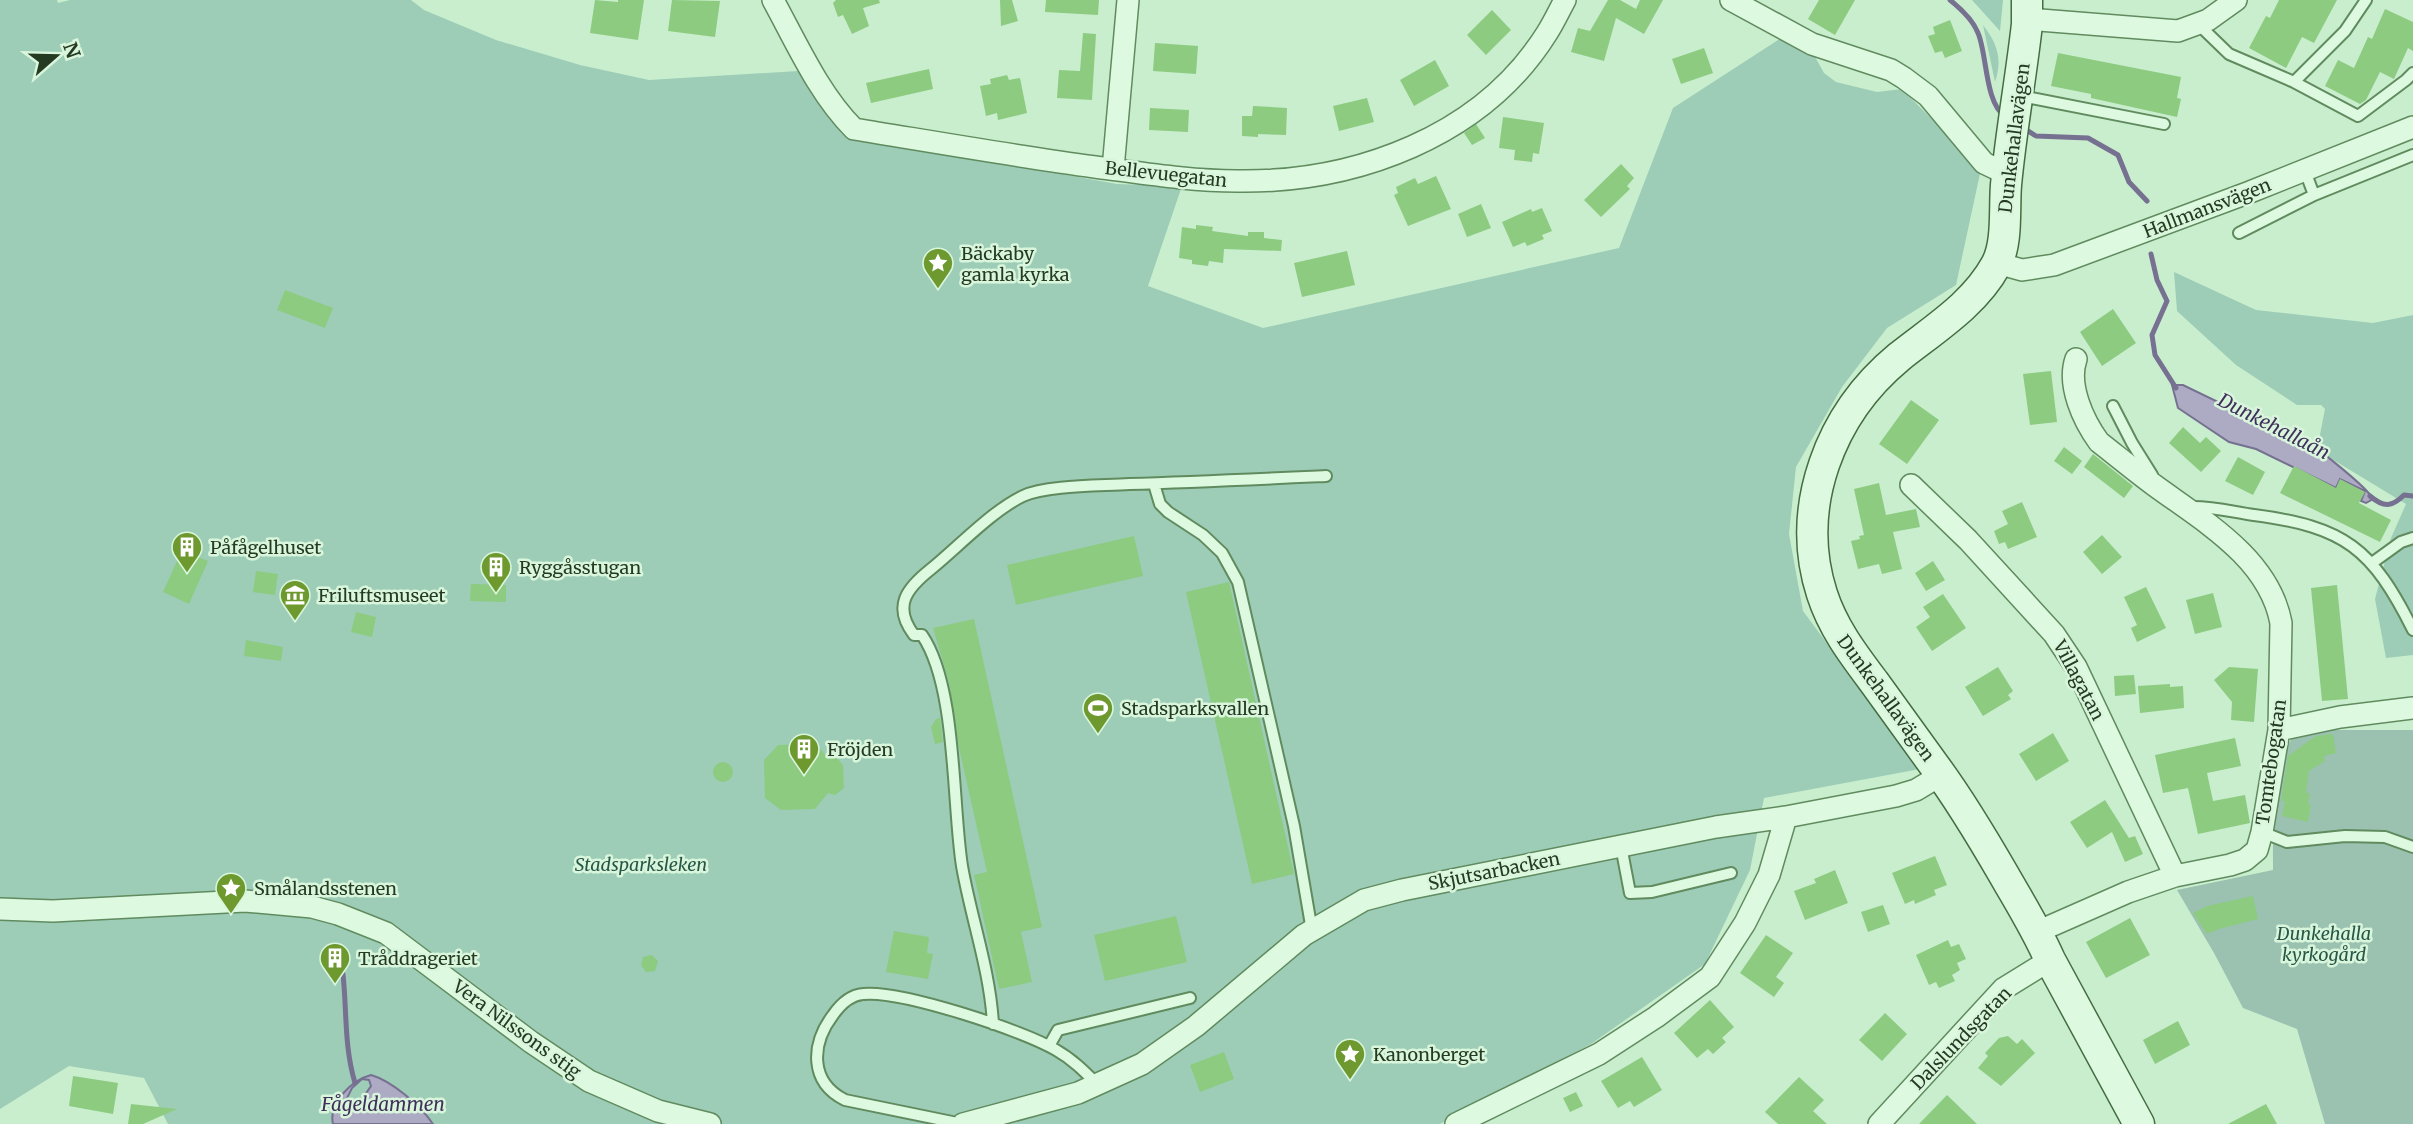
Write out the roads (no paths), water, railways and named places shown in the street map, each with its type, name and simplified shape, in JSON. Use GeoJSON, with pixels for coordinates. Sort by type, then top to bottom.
{"type":"FeatureCollection","features":[{"type":"Feature","properties":{"kind":"street","name":"Bellevuegatan"},"geometry":{"type":"LineString","coordinates":[[774,0],[822,87],[839,114],[854,129],[1178,178],[1238,181],[1303,177],[1338,171],[1390,156],[1442,132],[1466,118],[1522,66],[1547,33],[1564,0]]}},
{"type":"Feature","properties":{"kind":"street"},"geometry":{"type":"LineString","coordinates":[[1113,169],[1128,0]]}},
{"type":"Feature","properties":{"kind":"street"},"geometry":{"type":"LineString","coordinates":[[1731,0],[1812,44],[1905,78],[1928,96],[1984,163],[2009,160]]}},
{"type":"Feature","properties":{"kind":"street"},"geometry":{"type":"LineString","coordinates":[[2027,9],[2178,31],[2208,20],[2236,0]]}},
{"type":"Feature","properties":{"kind":"street","name":"Dunkehallavägen"},"geometry":{"type":"LineString","coordinates":[[2027,9],[2001,251],[1997,263],[1982,286],[1957,312],[1896,359],[1861,396],[1833,439],[1819,475],[1812,519],[1812,555],[1822,595],[1838,633],[1941,775],[1989,849],[2037,932],[2139,1124]]}},
{"type":"Feature","properties":{"kind":"street","name":"Hallmansvägen"},"geometry":{"type":"LineString","coordinates":[[1997,263],[2022,270],[2054,265],[2305,171],[2413,127]]}},
{"type":"Feature","properties":{"kind":"street","name":"Tomtebogatan"},"geometry":{"type":"LineString","coordinates":[[2037,932],[2128,892],[2175,876],[2230,866],[2245,860],[2257,850],[2279,730],[2281,623],[2272,594],[2258,571],[2236,547],[2099,442],[2087,425],[2071,372],[2076,359]]}},
{"type":"Feature","properties":{"kind":"street","name":"Villagatan"},"geometry":{"type":"LineString","coordinates":[[1910,485],[1968,540],[2054,634],[2076,667],[2175,876]]}},
{"type":"Feature","properties":{"kind":"street"},"geometry":{"type":"LineString","coordinates":[[2279,730],[2350,715],[2413,708]]}},
{"type":"Feature","properties":{"kind":"street","name":"Skjutsarbacken"},"geometry":{"type":"LineString","coordinates":[[962,1124],[1078,1093],[1142,1064],[1196,1026],[1266,965],[1364,900],[1716,827],[1896,796],[1916,790],[1941,775]]}},
{"type":"Feature","properties":{"kind":"street"},"geometry":{"type":"LineString","coordinates":[[1456,1124],[1599,1054],[1710,977],[1745,923],[1769,875],[1786,817]]}},
{"type":"Feature","properties":{"kind":"street","name":"Vera Nilssons stig"},"geometry":{"type":"LineString","coordinates":[[0,909],[53,911],[245,901],[312,907],[338,914],[386,933],[531,1042],[589,1081],[658,1111],[710,1124]]}},
{"type":"Feature","properties":{"kind":"street","name":"Dalslundsgatan"},"geometry":{"type":"LineString","coordinates":[[1879,1124],[2003,989],[2050,960]]}},
{"type":"Feature","properties":{"kind":"lane"},"geometry":{"type":"LineString","coordinates":[[2294,82],[2345,31],[2366,0]]}},
{"type":"Feature","properties":{"kind":"lane"},"geometry":{"type":"LineString","coordinates":[[2197,24],[2229,54],[2294,82],[2358,116],[2413,72]]}},
{"type":"Feature","properties":{"kind":"lane"},"geometry":{"type":"LineString","coordinates":[[2018,96],[2164,124]]}},
{"type":"Feature","properties":{"kind":"lane"},"geometry":{"type":"LineString","coordinates":[[2239,233],[2314,195],[2413,155]]}},
{"type":"Feature","properties":{"kind":"lane"},"geometry":{"type":"LineString","coordinates":[[2305,171],[2314,195]]}},
{"type":"Feature","properties":{"kind":"lane"},"geometry":{"type":"LineString","coordinates":[[2113,405],[2143,463],[2164,492]]}},
{"type":"Feature","properties":{"kind":"lane"},"geometry":{"type":"LineString","coordinates":[[993,1024],[984,966],[962,866],[944,700],[927,643],[922,635],[914,635],[907,625],[903,601],[907,592],[918,579],[976,530],[1024,495],[1075,487],[1326,477]]}},
{"type":"Feature","properties":{"kind":"lane"},"geometry":{"type":"LineString","coordinates":[[1154,484],[1160,504],[1203,535],[1222,553],[1238,582],[1294,826],[1313,936]]}},
{"type":"Feature","properties":{"kind":"lane"},"geometry":{"type":"LineString","coordinates":[[2186,508],[2192,506],[2297,522],[2340,537],[2357,548],[2372,563],[2393,592],[2413,630]]}},
{"type":"Feature","properties":{"kind":"lane"},"geometry":{"type":"LineString","coordinates":[[2372,563],[2401,542],[2413,538]]}},
{"type":"Feature","properties":{"kind":"lane"},"geometry":{"type":"LineString","coordinates":[[2262,832],[2287,842],[2345,836],[2385,837],[2412,844]]}},
{"type":"Feature","properties":{"kind":"lane"},"geometry":{"type":"LineString","coordinates":[[1621,846],[1630,893],[1652,892],[1731,873]]}},
{"type":"Feature","properties":{"kind":"lane","name":"Skjutsarbacken"},"geometry":{"type":"LineString","coordinates":[[962,1124],[845,1100],[832,1094],[819,1073],[817,1050],[828,1022],[841,1004],[862,994],[892,996],[993,1024],[1049,1046],[1075,1062],[1097,1084]]}},
{"type":"Feature","properties":{"kind":"lane"},"geometry":{"type":"LineString","coordinates":[[1049,1046],[1058,1030],[1190,998]]}},
{"type":"Feature","properties":{"kind":"water"},"geometry":{"type":"Polygon","coordinates":[[[2172,385],[2183,385],[2282,433],[2299,437],[2339,466],[2369,493],[2373,499],[2366,503],[2361,501],[2365,491],[2340,479],[2336,488],[2256,449],[2229,442],[2178,408],[2172,385]]]}},
{"type":"Feature","properties":{"kind":"water","name":"Fågeldammen"},"geometry":{"type":"Polygon","coordinates":[[[371,1075],[397,1088],[414,1102],[433,1124],[333,1124],[332,1116],[338,1101],[349,1087],[356,1082],[364,1078],[371,1075]],[[362,1079],[352,1088],[346,1100],[350,1105],[359,1103],[371,1086],[369,1080],[362,1079]]]}},
{"type":"Feature","properties":{"kind":"waterway","name":"Dunkehallaån"},"geometry":{"type":"LineString","coordinates":[[1950,0],[1976,28],[1990,90],[1998,110],[2005,116]]}},
{"type":"Feature","properties":{"kind":"waterway","name":"Dunkehallaån"},"geometry":{"type":"LineString","coordinates":[[2022,127],[2036,136],[2088,138],[2118,155],[2129,182],[2147,201]]}},
{"type":"Feature","properties":{"kind":"waterway","name":"Dunkehallaån"},"geometry":{"type":"LineString","coordinates":[[2151,254],[2157,280],[2167,301],[2152,335],[2155,355],[2176,388]]}},
{"type":"Feature","properties":{"kind":"waterway","name":"Dunkehallaån"},"geometry":{"type":"LineString","coordinates":[[2370,496],[2384,504],[2396,502],[2404,495],[2413,496]]}},
{"type":"Feature","properties":{"kind":"waterway"},"geometry":{"type":"LineString","coordinates":[[343,974],[347,1042],[355,1083]]}},
{"type":"Feature","properties":{"kind":"place","name":"Bäckaby gamla kyrka"},"geometry":{"type":"Point","coordinates":[938,290]}},
{"type":"Feature","properties":{"kind":"place","name":"Påfågelhuset"},"geometry":{"type":"Point","coordinates":[187,574]}},
{"type":"Feature","properties":{"kind":"place","name":"Ryggåsstugan"},"geometry":{"type":"Point","coordinates":[496,594]}},
{"type":"Feature","properties":{"kind":"place","name":"Friluftsmuseet"},"geometry":{"type":"Point","coordinates":[295,622]}},
{"type":"Feature","properties":{"kind":"place","name":"Stadsparksvallen"},"geometry":{"type":"Point","coordinates":[1098,735]}},
{"type":"Feature","properties":{"kind":"place","name":"Fröjden"},"geometry":{"type":"Point","coordinates":[804,776]}},
{"type":"Feature","properties":{"kind":"place","name":"Smålandsstenen"},"geometry":{"type":"Point","coordinates":[231,915]}},
{"type":"Feature","properties":{"kind":"place","name":"Tråddrageriet"},"geometry":{"type":"Point","coordinates":[335,985]}},
{"type":"Feature","properties":{"kind":"place","name":"Kanonberget"},"geometry":{"type":"Point","coordinates":[1350,1081]}},
{"type":"Feature","properties":{"kind":"park label","name":"Stadsparksleken"},"geometry":{"type":"Point","coordinates":[641,864]}},
{"type":"Feature","properties":{"kind":"park label","name":"Dunkehalla kyrkogård"},"geometry":{"type":"Point","coordinates":[2324,943]}}]}
